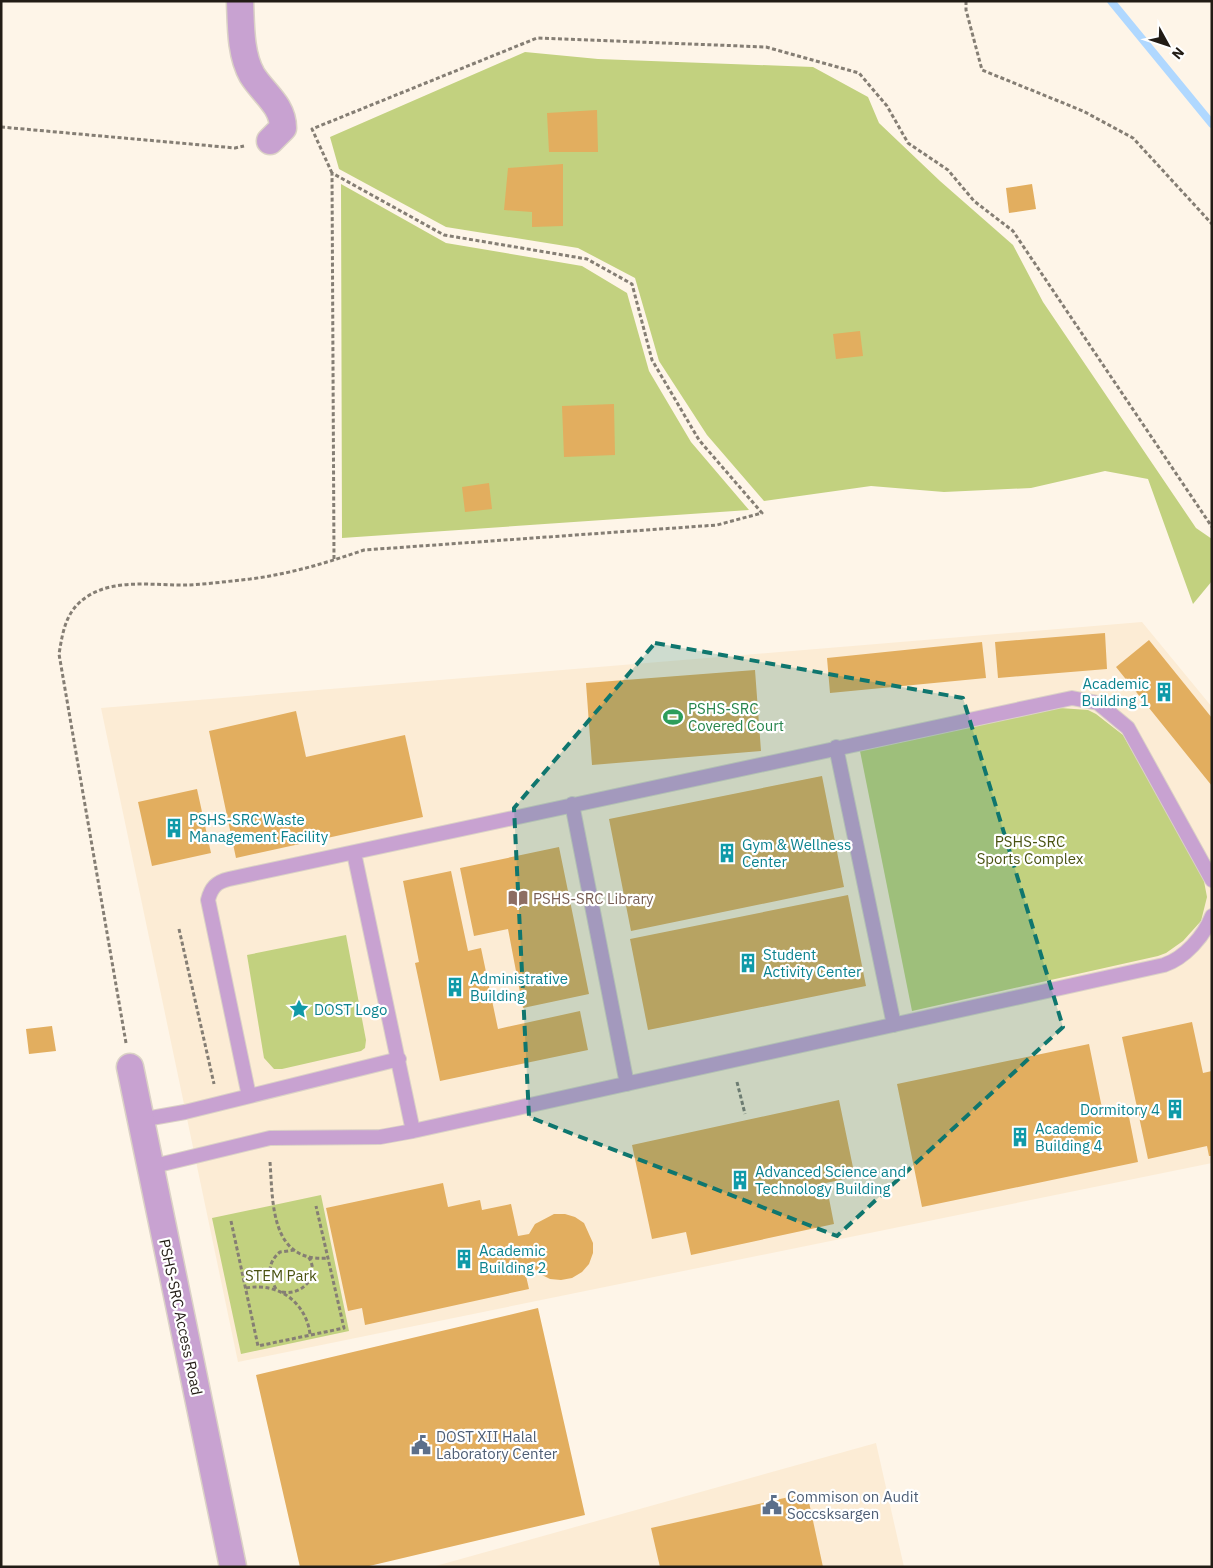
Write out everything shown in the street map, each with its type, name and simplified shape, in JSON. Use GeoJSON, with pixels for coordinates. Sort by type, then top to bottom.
{"type":"FeatureCollection","features":[{"type":"Feature","properties":{"kind":"street"},"geometry":{"type":"LineString","coordinates":[[240,1],[242,39],[252,74],[282,114],[283,128],[270,142]]}},
{"type":"Feature","properties":{"kind":"street","name":"PSHS-SRC Access Road"},"geometry":{"type":"LineString","coordinates":[[130,1067],[233,1567]]}},
{"type":"Feature","properties":{"kind":"lane"},"geometry":{"type":"LineString","coordinates":[[249,1096],[208,900],[210,891],[220,881],[1061,698],[1090,700],[1114,715],[1134,735],[1212,880]]}},
{"type":"Feature","properties":{"kind":"lane"},"geometry":{"type":"LineString","coordinates":[[836,747],[894,1025]]}},
{"type":"Feature","properties":{"kind":"lane"},"geometry":{"type":"LineString","coordinates":[[572,804],[627,1084]]}},
{"type":"Feature","properties":{"kind":"lane"},"geometry":{"type":"LineString","coordinates":[[354,853],[413,1131]]}},
{"type":"Feature","properties":{"kind":"lane"},"geometry":{"type":"LineString","coordinates":[[150,1167],[270,1138],[380,1137],[413,1131],[1171,963],[1190,948],[1212,916]]}},
{"type":"Feature","properties":{"kind":"lane"},"geometry":{"type":"LineString","coordinates":[[140,1120],[219,1104],[399,1058]]}},
{"type":"Feature","properties":{"kind":"path"},"geometry":{"type":"LineString","coordinates":[[966,1],[966,10],[982,70],[1083,111],[1133,138],[1212,224]]}},
{"type":"Feature","properties":{"kind":"path"},"geometry":{"type":"LineString","coordinates":[[334,560],[332,173],[312,129],[537,38],[766,47],[859,73],[887,106],[908,143],[948,170],[974,200],[1013,231],[1212,527]]}},
{"type":"Feature","properties":{"kind":"path"},"geometry":{"type":"LineString","coordinates":[[1,127],[235,148],[270,142]]}},
{"type":"Feature","properties":{"kind":"path"},"geometry":{"type":"LineString","coordinates":[[130,1067],[59,654],[64,624],[73,608],[89,595],[112,586],[190,585],[252,578],[306,569],[364,550],[717,525],[762,513],[699,440],[652,360],[632,284],[587,259],[444,235],[332,173]]}},
{"type":"Feature","properties":{"kind":"path"},"geometry":{"type":"LineString","coordinates":[[179,930],[219,1104]]}},
{"type":"Feature","properties":{"kind":"path"},"geometry":{"type":"LineString","coordinates":[[737,1082],[745,1114]]}},
{"type":"Feature","properties":{"kind":"path"},"geometry":{"type":"LineString","coordinates":[[270,1162],[275,1221],[281,1235],[298,1251]]}},
{"type":"Feature","properties":{"kind":"path"},"geometry":{"type":"LineString","coordinates":[[231,1221],[258,1346],[344,1328],[316,1206]]}},
{"type":"Feature","properties":{"kind":"path"},"geometry":{"type":"LineString","coordinates":[[310,1334],[303,1312],[278,1290],[271,1278],[270,1264],[280,1252],[286,1250],[328,1258]]}},
{"type":"Feature","properties":{"kind":"path"},"geometry":{"type":"LineString","coordinates":[[246,1288],[261,1287],[294,1292],[306,1286],[312,1273],[312,1265],[307,1255]]}},
{"type":"Feature","properties":{"kind":"highlighted area"},"geometry":{"type":"Polygon","coordinates":[[[655,643],[963,698],[1063,1027],[837,1236],[529,1117],[514,808],[655,643]]]}},
{"type":"Feature","properties":{"kind":"shaded area"},"geometry":{"type":"Polygon","coordinates":[[[1142,622],[1212,707],[1212,1163],[238,1362],[101,708],[1142,622]]]}},
{"type":"Feature","properties":{"kind":"shaded area","name":"Commison on Audit Soccsksargen"},"geometry":{"type":"Polygon","coordinates":[[[876,1443],[904,1567],[432,1567],[876,1443]]]}},
{"type":"Feature","properties":{"kind":"green space"},"geometry":{"type":"Polygon","coordinates":[[[525,52],[598,59],[813,67],[868,97],[879,123],[940,181],[1013,245],[1043,302],[1196,528],[1212,539],[1212,581],[1193,604],[1148,479],[1105,471],[1031,488],[944,492],[871,486],[764,501],[707,435],[659,361],[635,278],[578,248],[446,227],[339,169],[330,137],[525,52]]]}},
{"type":"Feature","properties":{"kind":"green space"},"geometry":{"type":"Polygon","coordinates":[[[341,184],[446,243],[582,266],[627,293],[649,371],[691,442],[749,510],[342,538],[341,184]]]}},
{"type":"Feature","properties":{"kind":"green space","name":"PSHS-SRC Sports Complex"},"geometry":{"type":"Polygon","coordinates":[[[1060,708],[1088,710],[1123,735],[1203,876],[1207,897],[1201,921],[1183,941],[1166,953],[1158,956],[912,1011],[860,751],[1060,708]]]}},
{"type":"Feature","properties":{"kind":"green space"},"geometry":{"type":"Polygon","coordinates":[[[346,935],[366,1040],[365,1048],[361,1051],[282,1069],[274,1069],[264,1058],[247,955],[346,935]]]}},
{"type":"Feature","properties":{"kind":"green space","name":"STEM Park"},"geometry":{"type":"Polygon","coordinates":[[[321,1195],[349,1331],[241,1354],[212,1218],[321,1195]]]}},
{"type":"Feature","properties":{"kind":"building"},"geometry":{"type":"Polygon","coordinates":[[[597,110],[598,152],[549,152],[547,113],[597,110]]]}},
{"type":"Feature","properties":{"kind":"building"},"geometry":{"type":"Polygon","coordinates":[[[563,164],[563,226],[532,227],[532,212],[504,210],[508,168],[563,164]]]}},
{"type":"Feature","properties":{"kind":"building"},"geometry":{"type":"Polygon","coordinates":[[[1032,184],[1036,209],[1009,213],[1006,188],[1032,184]]]}},
{"type":"Feature","properties":{"kind":"building"},"geometry":{"type":"Polygon","coordinates":[[[860,331],[863,356],[836,359],[833,334],[860,331]]]}},
{"type":"Feature","properties":{"kind":"building"},"geometry":{"type":"Polygon","coordinates":[[[614,404],[615,455],[564,457],[562,406],[614,404]]]}},
{"type":"Feature","properties":{"kind":"building"},"geometry":{"type":"Polygon","coordinates":[[[489,483],[492,509],[465,512],[462,487],[489,483]]]}},
{"type":"Feature","properties":{"kind":"building","name":"Academic Building 1"},"geometry":{"type":"Polygon","coordinates":[[[1105,633],[1107,669],[998,678],[995,642],[1105,633]]]}},
{"type":"Feature","properties":{"kind":"building","name":"Academic Building 1"},"geometry":{"type":"Polygon","coordinates":[[[1149,640],[1212,718],[1212,786],[1116,667],[1149,640]]]}},
{"type":"Feature","properties":{"kind":"building"},"geometry":{"type":"Polygon","coordinates":[[[982,642],[986,678],[830,693],[827,658],[982,642]]]}},
{"type":"Feature","properties":{"kind":"building","name":"PSHS-SRC Covered Court"},"geometry":{"type":"Polygon","coordinates":[[[755,670],[761,751],[592,765],[586,683],[755,670]]]}},
{"type":"Feature","properties":{"kind":"building"},"geometry":{"type":"Polygon","coordinates":[[[296,711],[306,757],[405,735],[423,817],[236,858],[209,731],[296,711]]]}},
{"type":"Feature","properties":{"kind":"building","name":"Gym & Wellness Center"},"geometry":{"type":"Polygon","coordinates":[[[822,776],[844,887],[631,931],[609,819],[822,776]]]}},
{"type":"Feature","properties":{"kind":"building","name":"PSHS-SRC Waste Management Facility"},"geometry":{"type":"Polygon","coordinates":[[[197,789],[211,853],[152,866],[138,802],[197,789]]]}},
{"type":"Feature","properties":{"kind":"building","name":"PSHS-SRC Library"},"geometry":{"type":"Polygon","coordinates":[[[559,847],[589,994],[523,1008],[508,929],[474,936],[460,868],[559,847]]]}},
{"type":"Feature","properties":{"kind":"building","name":"Administrative Building"},"geometry":{"type":"Polygon","coordinates":[[[451,871],[468,951],[481,948],[498,1029],[580,1011],[588,1050],[440,1081],[415,963],[419,962],[403,881],[451,871]]]}},
{"type":"Feature","properties":{"kind":"building","name":"Student Activity Center"},"geometry":{"type":"Polygon","coordinates":[[[848,895],[866,986],[648,1030],[630,939],[848,895]]]}},
{"type":"Feature","properties":{"kind":"building","name":"Dormitory 4"},"geometry":{"type":"Polygon","coordinates":[[[1192,1022],[1203,1073],[1212,1071],[1212,1156],[1209,1156],[1207,1146],[1148,1159],[1122,1037],[1192,1022]]]}},
{"type":"Feature","properties":{"kind":"building"},"geometry":{"type":"Polygon","coordinates":[[[52,1026],[56,1051],[29,1054],[26,1029],[52,1026]]]}},
{"type":"Feature","properties":{"kind":"building","name":"Academic Building 4"},"geometry":{"type":"Polygon","coordinates":[[[1089,1044],[1103,1113],[1127,1107],[1138,1162],[922,1207],[897,1084],[1089,1044]]]}},
{"type":"Feature","properties":{"kind":"building","name":"Advanced Science and Technology Building"},"geometry":{"type":"Polygon","coordinates":[[[839,1100],[855,1177],[826,1183],[834,1224],[691,1255],[686,1232],[652,1239],[632,1145],[839,1100]]]}},
{"type":"Feature","properties":{"kind":"building","name":"Academic Building 2"},"geometry":{"type":"Polygon","coordinates":[[[443,1183],[448,1207],[480,1200],[482,1210],[511,1204],[518,1236],[529,1234],[535,1224],[554,1214],[565,1214],[575,1217],[584,1223],[593,1243],[593,1253],[589,1264],[582,1272],[572,1278],[561,1280],[550,1279],[540,1274],[532,1266],[524,1267],[529,1289],[365,1325],[362,1308],[348,1311],[326,1208],[443,1183]]]}},
{"type":"Feature","properties":{"kind":"building","name":"DOST XII Halal Laboratory Center"},"geometry":{"type":"Polygon","coordinates":[[[538,1308],[585,1515],[365,1567],[300,1567],[256,1375],[538,1308]]]}},
{"type":"Feature","properties":{"kind":"building"},"geometry":{"type":"Polygon","coordinates":[[[807,1493],[823,1567],[660,1567],[651,1528],[807,1493]]]}},
{"type":"Feature","properties":{"kind":"waterway"},"geometry":{"type":"LineString","coordinates":[[1111,1],[1212,124]]}},
{"type":"Feature","properties":{"kind":"place","name":"Academic Building 1"},"geometry":{"type":"Point","coordinates":[1164,692]}},
{"type":"Feature","properties":{"kind":"place","name":"PSHS-SRC Covered Court"},"geometry":{"type":"Point","coordinates":[673,717]}},
{"type":"Feature","properties":{"kind":"place","name":"PSHS-SRC Waste Management Facility"},"geometry":{"type":"Point","coordinates":[174,828]}},
{"type":"Feature","properties":{"kind":"place","name":"Gym & Wellness Center"},"geometry":{"type":"Point","coordinates":[727,853]}},
{"type":"Feature","properties":{"kind":"place","name":"PSHS-SRC Library"},"geometry":{"type":"Point","coordinates":[518,898]}},
{"type":"Feature","properties":{"kind":"place","name":"Student Activity Center"},"geometry":{"type":"Point","coordinates":[748,963]}},
{"type":"Feature","properties":{"kind":"place","name":"Administrative Building"},"geometry":{"type":"Point","coordinates":[455,987]}},
{"type":"Feature","properties":{"kind":"place","name":"DOST Logo"},"geometry":{"type":"Point","coordinates":[299,1009]}},
{"type":"Feature","properties":{"kind":"place","name":"Dormitory 4"},"geometry":{"type":"Point","coordinates":[1175,1109]}},
{"type":"Feature","properties":{"kind":"place","name":"Academic Building 4"},"geometry":{"type":"Point","coordinates":[1020,1137]}},
{"type":"Feature","properties":{"kind":"place","name":"Advanced Science and Technology Building"},"geometry":{"type":"Point","coordinates":[740,1180]}},
{"type":"Feature","properties":{"kind":"place","name":"Academic Building 2"},"geometry":{"type":"Point","coordinates":[464,1259]}},
{"type":"Feature","properties":{"kind":"place","name":"DOST XII Halal Laboratory Center"},"geometry":{"type":"Point","coordinates":[421,1445]}},
{"type":"Feature","properties":{"kind":"place","name":"Commison on Audit Soccsksargen"},"geometry":{"type":"Point","coordinates":[772,1505]}}]}
